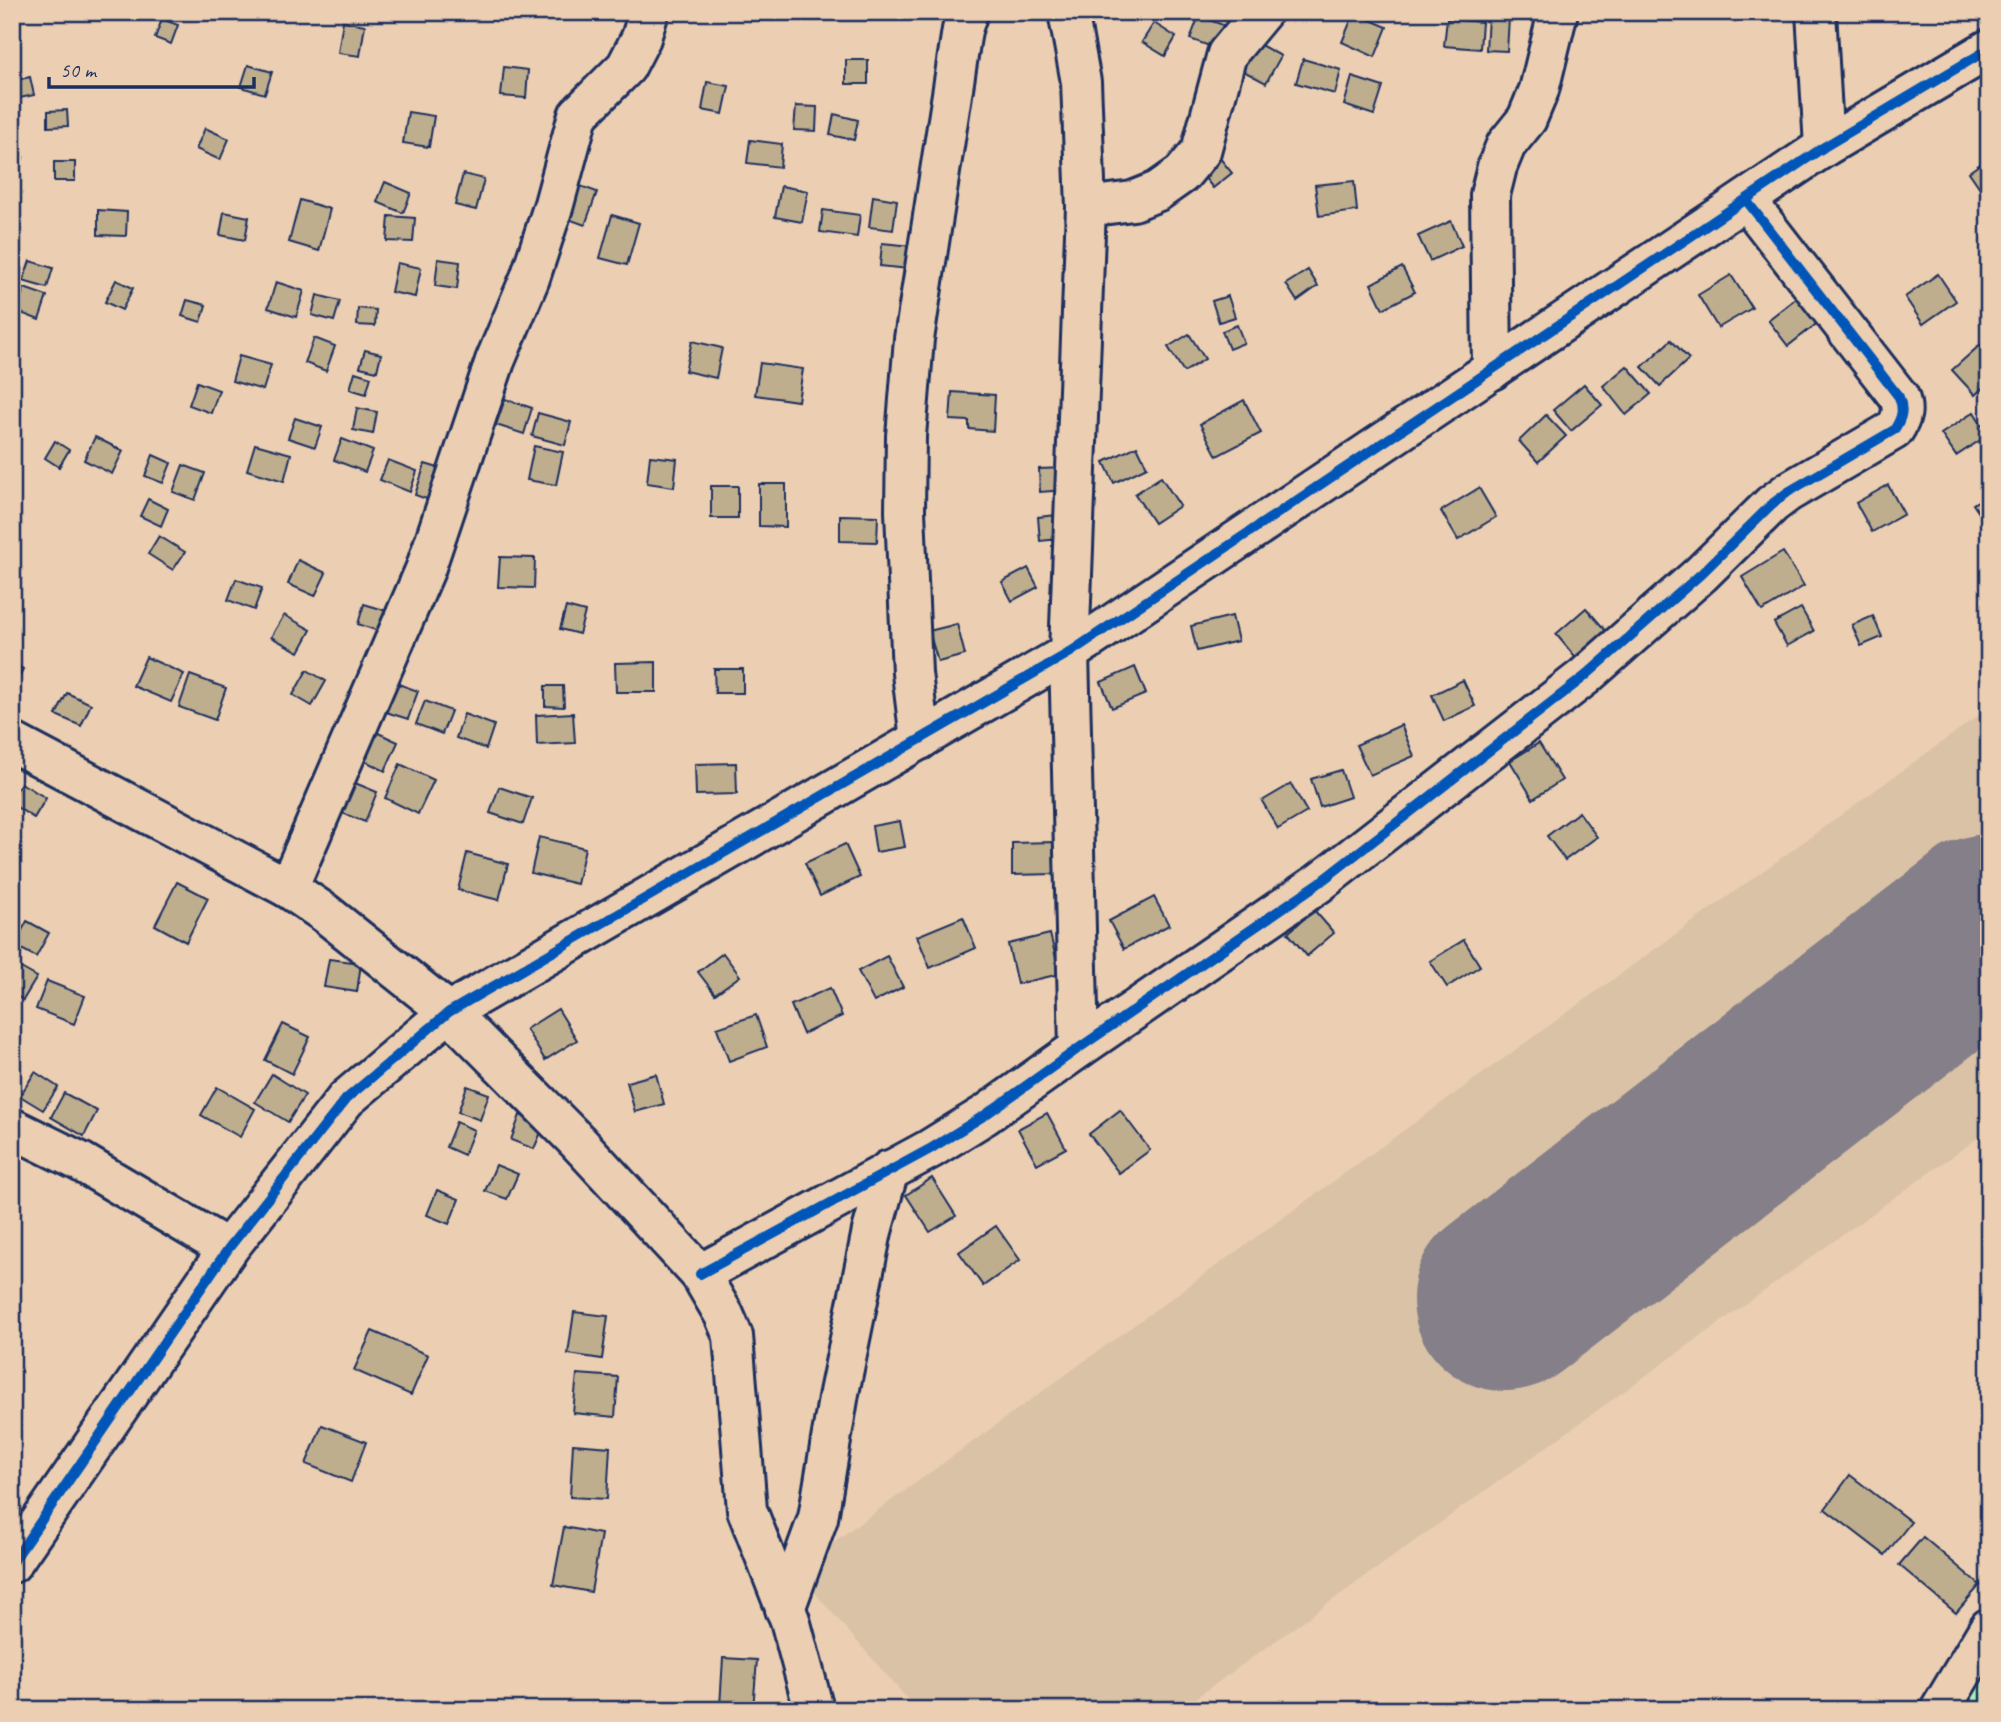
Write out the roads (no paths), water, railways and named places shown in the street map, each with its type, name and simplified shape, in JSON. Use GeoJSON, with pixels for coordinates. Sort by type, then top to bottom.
{"type":"FeatureCollection","features":[{"type":"Feature","properties":{"kind":"street"},"geometry":{"type":"LineString","coordinates":[[288,888],[425,570],[495,361],[530,278],[554,204],[578,115],[626,67],[641,38],[649,12]]}},
{"type":"Feature","properties":{"kind":"street"},"geometry":{"type":"LineString","coordinates":[[920,740],[912,673],[905,511],[906,436],[914,339],[962,30],[968,12]]}},
{"type":"Feature","properties":{"kind":"street"},"geometry":{"type":"LineString","coordinates":[[1068,12],[1081,82],[1086,207],[1069,653],[1079,1048]]}},
{"type":"Feature","properties":{"kind":"street"},"geometry":{"type":"LineString","coordinates":[[1086,207],[1133,201],[1158,191],[1182,174],[1201,151],[1227,54],[1262,12]]}},
{"type":"Feature","properties":{"kind":"street"},"geometry":{"type":"LineString","coordinates":[[1492,370],[1490,195],[1506,145],[1527,119],[1539,90],[1558,12]]}},
{"type":"Feature","properties":{"kind":"street"},"geometry":{"type":"LineString","coordinates":[[1816,12],[1824,148]]}},
{"type":"Feature","properties":{"kind":"street"},"geometry":{"type":"LineString","coordinates":[[12,1563],[228,1249],[346,1099],[449,1012],[1069,653],[1824,148],[1989,49]]}},
{"type":"Feature","properties":{"kind":"street"},"geometry":{"type":"LineString","coordinates":[[700,1274],[930,1149],[985,1115],[1318,883],[1574,685],[1701,574],[1772,504],[1894,430],[1901,420],[1903,407],[1899,397],[1746,200]]}},
{"type":"Feature","properties":{"kind":"street"},"geometry":{"type":"LineString","coordinates":[[12,743],[288,888],[326,913],[449,1012],[578,1142],[700,1274],[733,1336],[747,1510],[785,1609],[814,1710]]}},
{"type":"Feature","properties":{"kind":"street"},"geometry":{"type":"LineString","coordinates":[[12,1128],[81,1162],[228,1249]]}},
{"type":"Feature","properties":{"kind":"street"},"geometry":{"type":"LineString","coordinates":[[785,1609],[818,1518],[839,1393],[869,1244],[890,1170]]}},
{"type":"Feature","properties":{"kind":"street"},"geometry":{"type":"LineString","coordinates":[[1940,1710],[1989,1628]]}}]}
